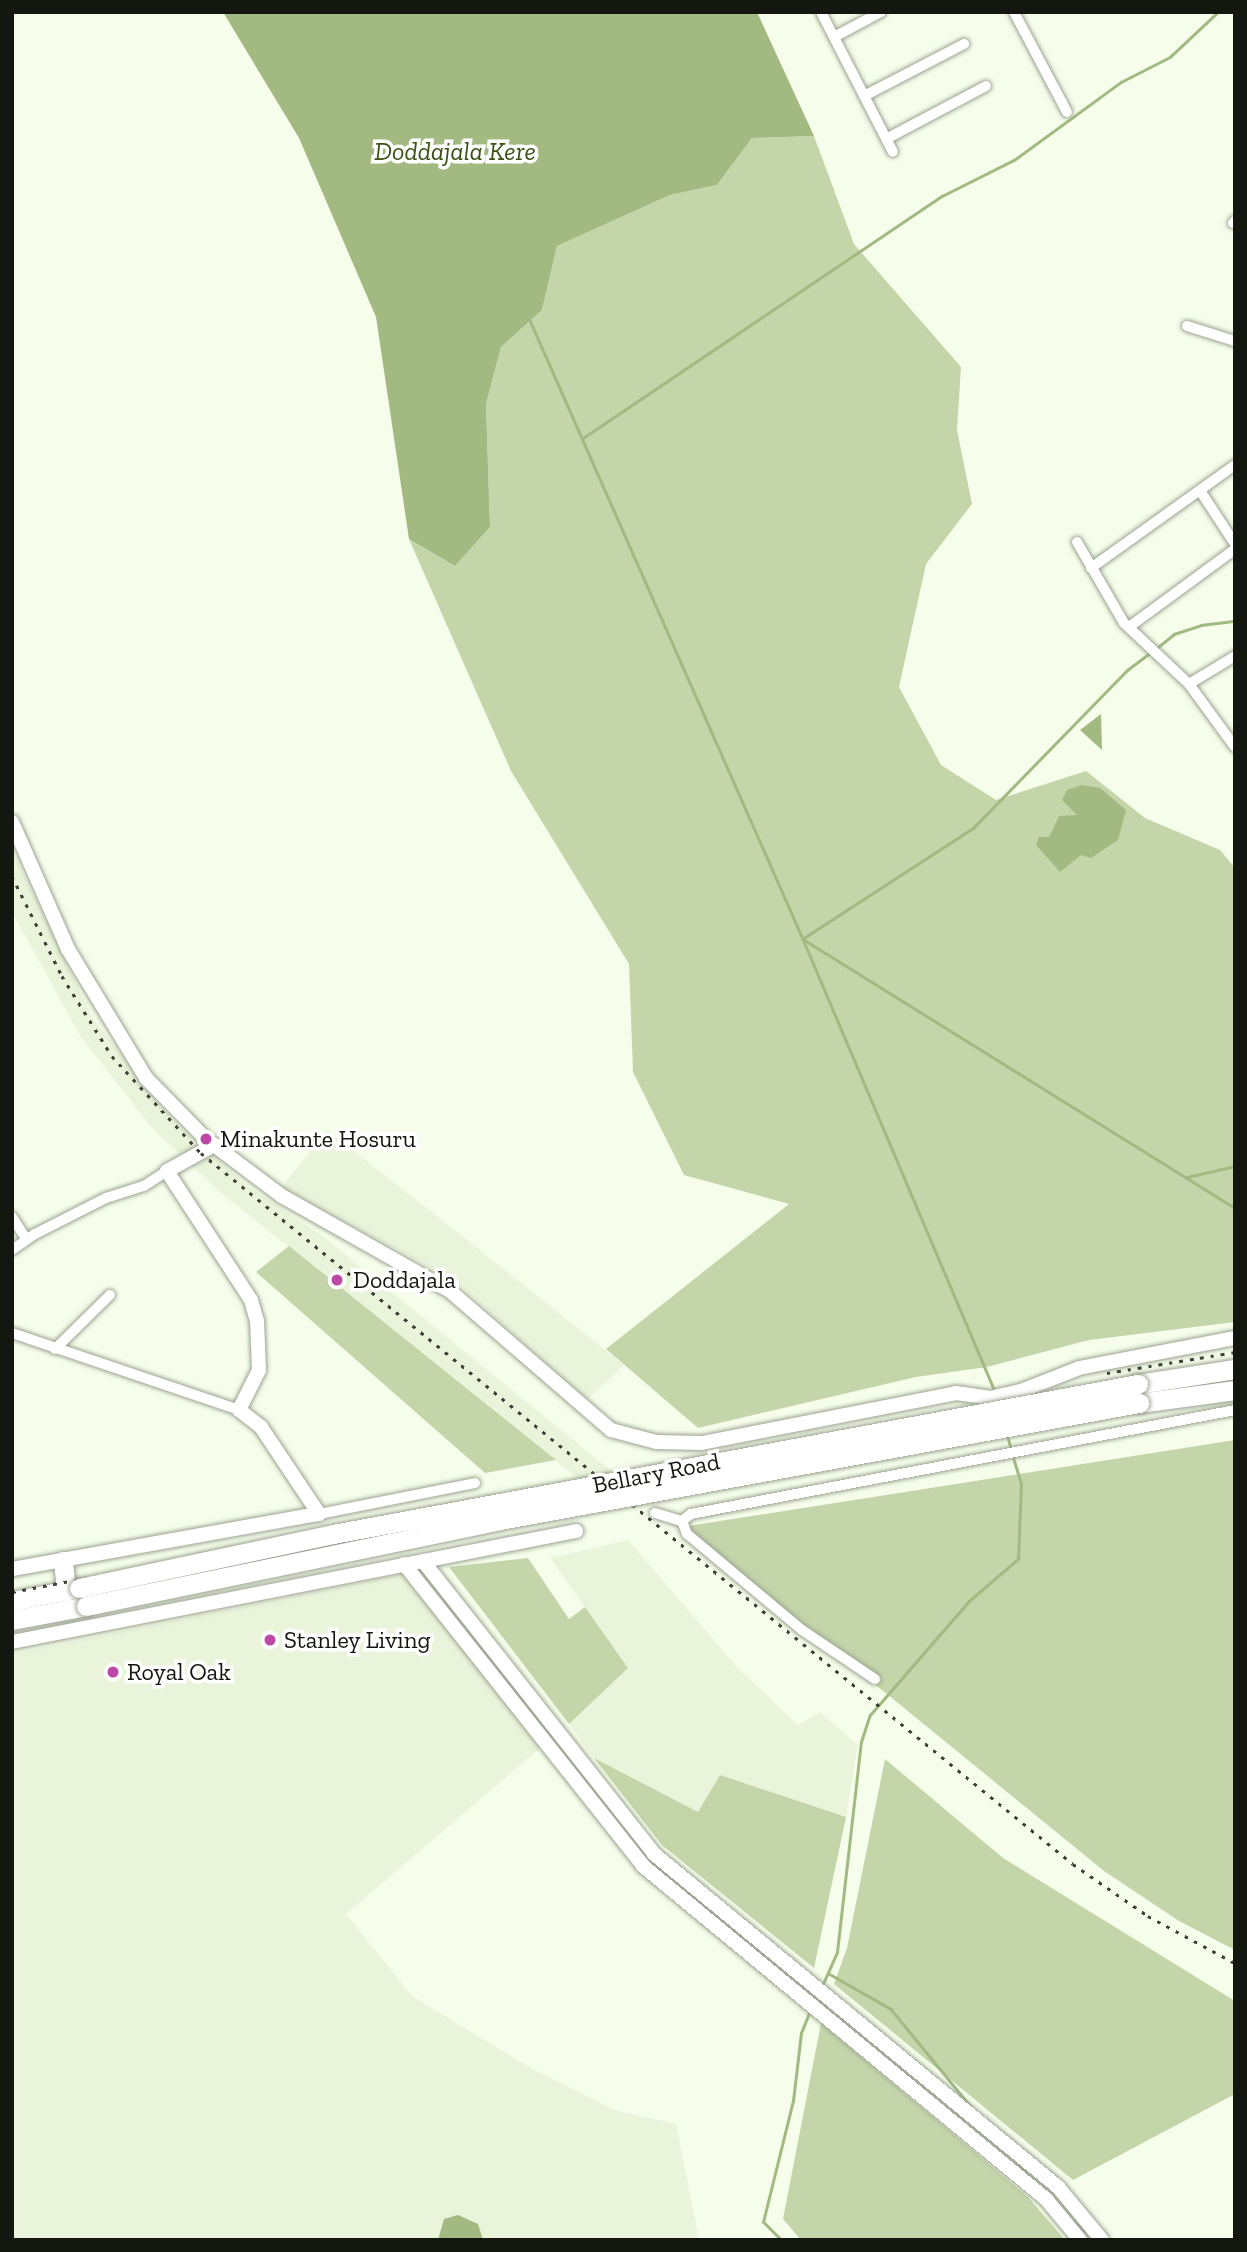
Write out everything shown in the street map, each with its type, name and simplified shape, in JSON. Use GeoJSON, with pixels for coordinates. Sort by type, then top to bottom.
{"type":"FeatureCollection","features":[{"type":"Feature","properties":{"kind":"highway","name":"Bellary Road"},"geometry":{"type":"LineString","coordinates":[[77,1595],[513,1517],[1139,1394],[1235,1369]]}},
{"type":"Feature","properties":{"kind":"highway","name":"Bellary Road"},"geometry":{"type":"LineString","coordinates":[[1139,1394],[1235,1390]]}},
{"type":"Feature","properties":{"kind":"highway"},"geometry":{"type":"LineString","coordinates":[[63,1560],[77,1595]]}},
{"type":"Feature","properties":{"kind":"highway"},"geometry":{"type":"LineString","coordinates":[[12,1601],[77,1595]]}},
{"type":"Feature","properties":{"kind":"highway"},"geometry":{"type":"LineString","coordinates":[[12,1620],[77,1595]]}},
{"type":"Feature","properties":{"kind":"street"},"geometry":{"type":"LineString","coordinates":[[821,12],[893,152]]}},
{"type":"Feature","properties":{"kind":"street"},"geometry":{"type":"LineString","coordinates":[[834,37],[881,12]]}},
{"type":"Feature","properties":{"kind":"street"},"geometry":{"type":"LineString","coordinates":[[1014,12],[1067,112]]}},
{"type":"Feature","properties":{"kind":"street"},"geometry":{"type":"LineString","coordinates":[[864,96],[964,44]]}},
{"type":"Feature","properties":{"kind":"street"},"geometry":{"type":"LineString","coordinates":[[886,139],[986,86]]}},
{"type":"Feature","properties":{"kind":"street"},"geometry":{"type":"LineString","coordinates":[[1187,326],[1235,341]]}},
{"type":"Feature","properties":{"kind":"street"},"geometry":{"type":"LineString","coordinates":[[1091,568],[1235,465]]}},
{"type":"Feature","properties":{"kind":"street"},"geometry":{"type":"LineString","coordinates":[[1129,627],[1235,546],[1200,492]]}},
{"type":"Feature","properties":{"kind":"street"},"geometry":{"type":"LineString","coordinates":[[1077,542],[1129,627],[1189,684],[1235,747]]}},
{"type":"Feature","properties":{"kind":"street"},"geometry":{"type":"LineString","coordinates":[[1189,684],[1235,656]]}},
{"type":"Feature","properties":{"kind":"street"},"geometry":{"type":"LineString","coordinates":[[12,822],[68,949],[97,1002],[146,1078],[214,1145],[282,1196],[450,1291],[611,1430],[656,1442],[702,1443],[956,1393],[990,1398],[1021,1391],[1079,1368],[1235,1338]]}},
{"type":"Feature","properties":{"kind":"street"},"geometry":{"type":"LineString","coordinates":[[12,1250],[214,1145]]}},
{"type":"Feature","properties":{"kind":"street"},"geometry":{"type":"LineString","coordinates":[[167,1171],[251,1300],[258,1332],[258,1370],[239,1410]]}},
{"type":"Feature","properties":{"kind":"street"},"geometry":{"type":"LineString","coordinates":[[12,1217],[27,1240]]}},
{"type":"Feature","properties":{"kind":"street"},"geometry":{"type":"LineString","coordinates":[[55,1349],[110,1295]]}},
{"type":"Feature","properties":{"kind":"street"},"geometry":{"type":"LineString","coordinates":[[12,1333],[239,1410],[261,1427],[319,1514]]}},
{"type":"Feature","properties":{"kind":"street"},"geometry":{"type":"LineString","coordinates":[[682,1521],[691,1514],[1235,1410]]}},
{"type":"Feature","properties":{"kind":"street"},"geometry":{"type":"LineString","coordinates":[[12,1569],[475,1483]]}},
{"type":"Feature","properties":{"kind":"street"},"geometry":{"type":"LineString","coordinates":[[655,1513],[682,1521]]}},
{"type":"Feature","properties":{"kind":"street"},"geometry":{"type":"LineString","coordinates":[[682,1521],[687,1534],[802,1630],[875,1679]]}},
{"type":"Feature","properties":{"kind":"street"},"geometry":{"type":"LineString","coordinates":[[12,1642],[576,1531]]}},
{"type":"Feature","properties":{"kind":"street"},"geometry":{"type":"LineString","coordinates":[[423,1561],[654,1854],[1058,2187],[1102,2240]]}},
{"type":"Feature","properties":{"kind":"street"},"geometry":{"type":"LineString","coordinates":[[404,1564],[643,1866],[1046,2199],[1080,2240]]}},
{"type":"Feature","properties":{"kind":"shaded area"},"geometry":{"type":"Polygon","coordinates":[[[814,136],[854,244],[961,367],[957,430],[972,504],[926,564],[899,687],[941,765],[996,800],[1086,771],[1145,818],[1220,850],[1235,868],[1235,1322],[1089,1340],[987,1367],[916,1377],[698,1428],[606,1349],[789,1204],[684,1175],[633,1072],[629,964],[511,771],[409,539],[455,566],[490,527],[486,404],[501,347],[542,310],[557,246],[670,195],[717,185],[752,138],[814,136]]]}},
{"type":"Feature","properties":{"kind":"shaded area"},"geometry":{"type":"Polygon","coordinates":[[[12,850],[94,1020],[170,1117],[246,1185],[324,1237],[615,1474],[581,1481],[220,1192],[152,1128],[81,1037],[12,912],[12,850]]]}},
{"type":"Feature","properties":{"kind":"shaded area"},"geometry":{"type":"Polygon","coordinates":[[[327,1130],[624,1365],[587,1400],[454,1280],[281,1188],[327,1130]]]}},
{"type":"Feature","properties":{"kind":"shaded area"},"geometry":{"type":"Polygon","coordinates":[[[289,1246],[556,1460],[485,1473],[256,1272],[289,1246]]]}},
{"type":"Feature","properties":{"kind":"shaded area"},"geometry":{"type":"Polygon","coordinates":[[[1235,1440],[1235,1950],[1179,1921],[1104,1871],[682,1527],[1235,1440]]]}},
{"type":"Feature","properties":{"kind":"shaded area"},"geometry":{"type":"Polygon","coordinates":[[[628,1540],[736,1666],[798,1725],[820,1712],[858,1745],[846,1817],[720,1775],[698,1812],[594,1758],[569,1724],[628,1668],[550,1558],[628,1540]]]}},
{"type":"Feature","properties":{"kind":"shaded area"},"geometry":{"type":"Polygon","coordinates":[[[528,1558],[569,1619],[585,1607],[628,1668],[569,1724],[449,1567],[528,1558]]]}},
{"type":"Feature","properties":{"kind":"shaded area"},"geometry":{"type":"Polygon","coordinates":[[[403,1574],[540,1748],[346,1914],[412,1996],[532,2069],[614,2110],[676,2124],[699,2240],[12,2240],[12,1654],[403,1574]]]}},
{"type":"Feature","properties":{"kind":"shaded area"},"geometry":{"type":"Polygon","coordinates":[[[594,1758],[698,1812],[720,1775],[846,1817],[814,1968],[662,1845],[594,1758]]]}},
{"type":"Feature","properties":{"kind":"shaded area"},"geometry":{"type":"Polygon","coordinates":[[[885,1759],[1003,1858],[1235,2001],[1235,2094],[1073,2180],[834,1984],[847,1948],[885,1759]]]}},
{"type":"Feature","properties":{"kind":"shaded area"},"geometry":{"type":"Polygon","coordinates":[[[821,2023],[1027,2196],[1065,2240],[801,2240],[783,2219],[821,2023]]]}},
{"type":"Feature","properties":{"kind":"water","name":"Doddajala Kere"},"geometry":{"type":"Polygon","coordinates":[[[223,12],[757,12],[814,136],[752,138],[717,185],[670,195],[557,246],[542,310],[501,347],[486,404],[490,527],[455,566],[409,539],[376,317],[299,138],[223,12]]]}},
{"type":"Feature","properties":{"kind":"water"},"geometry":{"type":"Polygon","coordinates":[[[1101,714],[1102,750],[1080,730],[1101,714]]]}},
{"type":"Feature","properties":{"kind":"water"},"geometry":{"type":"Polygon","coordinates":[[[1082,785],[1100,788],[1126,810],[1118,840],[1091,858],[1081,855],[1060,872],[1036,845],[1039,837],[1049,837],[1059,816],[1077,815],[1062,800],[1067,790],[1082,785]]]}},
{"type":"Feature","properties":{"kind":"water"},"geometry":{"type":"Polygon","coordinates":[[[458,2215],[478,2224],[483,2240],[438,2240],[444,2219],[458,2215]]]}},
{"type":"Feature","properties":{"kind":"waterway"},"geometry":{"type":"LineString","coordinates":[[583,438],[942,196],[1014,160],[1121,82],[1170,57],[1218,12]]}},
{"type":"Feature","properties":{"kind":"waterway"},"geometry":{"type":"LineString","coordinates":[[529,318],[803,939],[994,1390]]}},
{"type":"Feature","properties":{"kind":"waterway"},"geometry":{"type":"LineString","coordinates":[[1157,648],[1174,634],[1201,625],[1235,621]]}},
{"type":"Feature","properties":{"kind":"waterway"},"geometry":{"type":"LineString","coordinates":[[1152,652],[1127,671],[974,828],[803,939],[1235,1208]]}},
{"type":"Feature","properties":{"kind":"waterway"},"geometry":{"type":"LineString","coordinates":[[1187,1177],[1235,1166]]}},
{"type":"Feature","properties":{"kind":"waterway"},"geometry":{"type":"LineString","coordinates":[[1007,1434],[1012,1451]]}},
{"type":"Feature","properties":{"kind":"waterway"},"geometry":{"type":"LineString","coordinates":[[822,1986],[837,1952],[861,1742],[870,1715],[969,1601],[1018,1559],[1021,1484],[1013,1457]]}},
{"type":"Feature","properties":{"kind":"waterway"},"geometry":{"type":"LineString","coordinates":[[828,1973],[891,2009],[972,2108]]}},
{"type":"Feature","properties":{"kind":"waterway"},"geometry":{"type":"LineString","coordinates":[[781,2240],[763,2222],[793,2101],[801,2033],[810,2011]]}},
{"type":"Feature","properties":{"kind":"waterway"},"geometry":{"type":"LineString","coordinates":[[1017,2161],[1028,2176]]}},
{"type":"Feature","properties":{"kind":"waterway"},"geometry":{"type":"LineString","coordinates":[[1074,2222],[1085,2230]]}},
{"type":"Feature","properties":{"kind":"railway"},"geometry":{"type":"LineString","coordinates":[[12,876],[62,976],[112,1056],[201,1153],[1073,1864],[1148,1916],[1235,1963]]}},
{"type":"Feature","properties":{"kind":"railway"},"geometry":{"type":"LineString","coordinates":[[1107,1373],[1235,1352]]}},
{"type":"Feature","properties":{"kind":"railway"},"geometry":{"type":"LineString","coordinates":[[12,1592],[914,1420]]}},
{"type":"Feature","properties":{"kind":"place","name":"Minakunte Hosuru"},"geometry":{"type":"Point","coordinates":[206,1139]}},
{"type":"Feature","properties":{"kind":"place","name":"Doddajala"},"geometry":{"type":"Point","coordinates":[337,1280]}},
{"type":"Feature","properties":{"kind":"place","name":"Stanley Living"},"geometry":{"type":"Point","coordinates":[270,1640]}},
{"type":"Feature","properties":{"kind":"place","name":"Royal Oak"},"geometry":{"type":"Point","coordinates":[113,1672]}}]}
